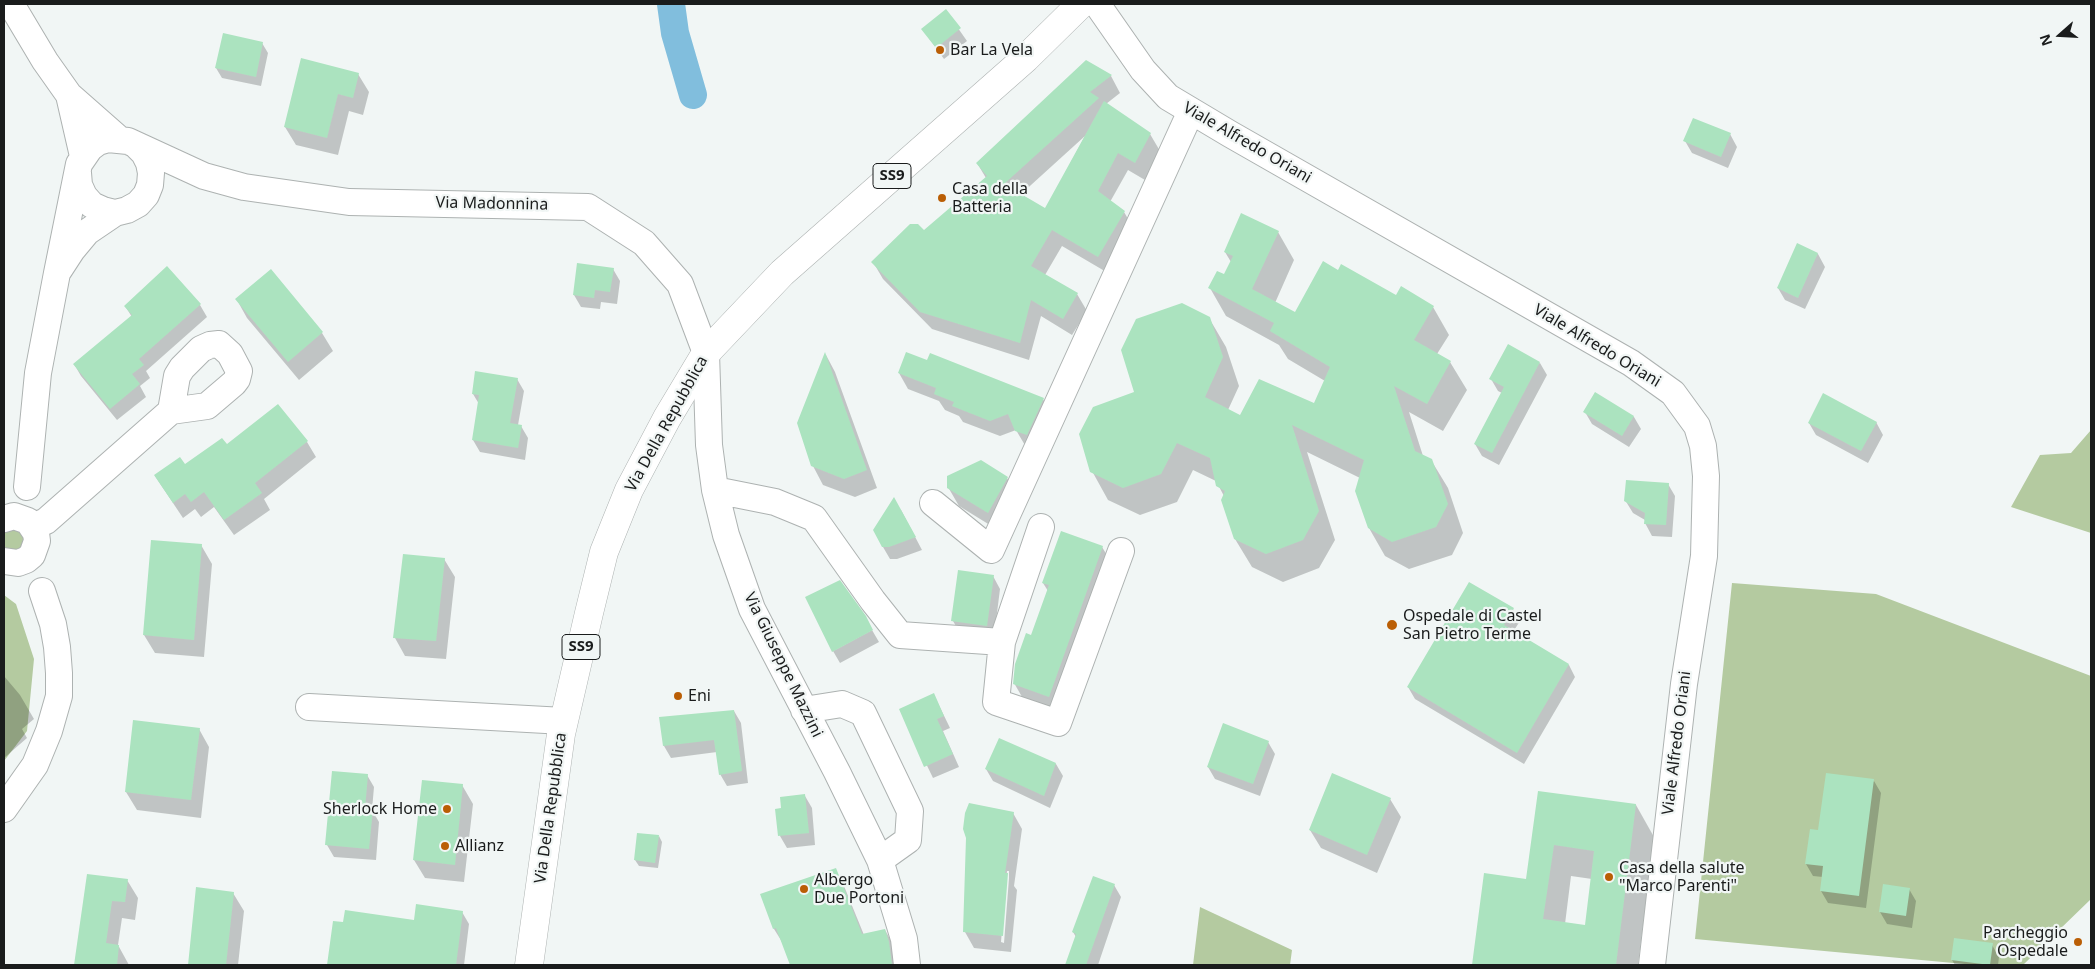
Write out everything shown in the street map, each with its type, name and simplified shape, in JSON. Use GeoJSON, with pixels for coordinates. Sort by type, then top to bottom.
{"type":"FeatureCollection","features":[{"type":"Feature","properties":{"kind":"main road","name":"Via Della Repubblica"},"geometry":{"type":"LineString","coordinates":[[529,965],[564,721],[604,552],[629,490],[667,418],[706,353],[782,273],[1026,58],[1081,4]]}},
{"type":"Feature","properties":{"kind":"street"},"geometry":{"type":"LineString","coordinates":[[11,4],[45,61],[69,95],[127,142],[144,153],[152,173],[146,195]]}},
{"type":"Feature","properties":{"kind":"street","name":"Viale Alfredo Oriani"},"geometry":{"type":"LineString","coordinates":[[1097,4],[1143,70],[1168,97],[1631,364],[1673,393],[1697,426],[1703,446],[1706,476],[1704,556],[1684,684],[1652,965]]}},
{"type":"Feature","properties":{"kind":"street"},"geometry":{"type":"LineString","coordinates":[[69,95],[80,164],[79,185],[88,200],[103,210],[115,212],[127,210],[138,204],[161,183],[180,178],[204,176]]}},
{"type":"Feature","properties":{"kind":"street"},"geometry":{"type":"LineString","coordinates":[[933,503],[991,550],[1190,111]]}},
{"type":"Feature","properties":{"kind":"street"},"geometry":{"type":"LineString","coordinates":[[4,809],[35,765],[49,731],[59,696],[60,673],[53,624],[42,591],[16,532],[27,488],[38,373],[80,164],[90,148],[98,142],[108,139],[127,142],[204,176]]}},
{"type":"Feature","properties":{"kind":"street","name":"Via Madonnina"},"geometry":{"type":"LineString","coordinates":[[204,176],[244,186],[349,202],[588,207],[644,243],[680,284],[706,353]]}},
{"type":"Feature","properties":{"kind":"street"},"geometry":{"type":"LineString","coordinates":[[58,273],[72,250],[87,232],[115,212]]}},
{"type":"Feature","properties":{"kind":"street","name":"Via Giuseppe Mazzini"},"geometry":{"type":"LineString","coordinates":[[706,353],[709,445],[715,490],[726,535],[752,609],[880,860],[904,939],[908,965]]}},
{"type":"Feature","properties":{"kind":"street"},"geometry":{"type":"LineString","coordinates":[[16,532],[46,521],[172,411]]}},
{"type":"Feature","properties":{"kind":"street"},"geometry":{"type":"LineString","coordinates":[[715,490],[774,502],[814,518],[872,602],[900,635],[1002,642]]}},
{"type":"Feature","properties":{"kind":"street"},"geometry":{"type":"LineString","coordinates":[[1041,527],[1002,642],[996,702],[1058,723],[1121,551]]}},
{"type":"Feature","properties":{"kind":"street"},"geometry":{"type":"LineString","coordinates":[[804,710],[842,704],[863,713],[910,811],[908,840],[880,860]]}},
{"type":"Feature","properties":{"kind":"street"},"geometry":{"type":"LineString","coordinates":[[309,707],[564,721]]}},
{"type":"Feature","properties":{"kind":"green space"},"geometry":{"type":"Polygon","coordinates":[[[2091,430],[2091,533],[2011,507],[2040,455],[2071,453],[2091,430]]]}},
{"type":"Feature","properties":{"kind":"green space"},"geometry":{"type":"Polygon","coordinates":[[[14,522],[31,546],[4,554],[4,525],[14,522]]]}},
{"type":"Feature","properties":{"kind":"green space"},"geometry":{"type":"Polygon","coordinates":[[[1732,583],[1876,594],[2091,676],[2091,899],[2023,965],[1975,965],[1695,939],[1732,583]]]}},
{"type":"Feature","properties":{"kind":"green space"},"geometry":{"type":"Polygon","coordinates":[[[4,595],[16,604],[34,659],[27,731],[4,761],[4,595]]]}},
{"type":"Feature","properties":{"kind":"green space"},"geometry":{"type":"Polygon","coordinates":[[[1200,907],[1292,950],[1290,965],[1193,965],[1200,907]]]}},
{"type":"Feature","properties":{"kind":"building"},"geometry":{"type":"Polygon","coordinates":[[[946,9],[961,28],[936,48],[921,29],[946,9]]]}},
{"type":"Feature","properties":{"kind":"building"},"geometry":{"type":"Polygon","coordinates":[[[223,33],[263,42],[256,77],[215,68],[223,33]]]}},
{"type":"Feature","properties":{"kind":"building"},"geometry":{"type":"Polygon","coordinates":[[[301,58],[359,73],[353,98],[338,94],[327,138],[284,127],[301,58]]]}},
{"type":"Feature","properties":{"kind":"building"},"geometry":{"type":"Polygon","coordinates":[[[1086,60],[1112,75],[1090,92],[1099,98],[1004,184],[1045,208],[1104,101],[1151,133],[1135,163],[1118,153],[1098,191],[1125,211],[1098,257],[1052,230],[1031,266],[1078,293],[1063,319],[1031,300],[1020,343],[920,312],[871,262],[910,224],[918,224],[924,230],[987,176],[976,163],[1086,60]]]}},
{"type":"Feature","properties":{"kind":"building"},"geometry":{"type":"Polygon","coordinates":[[[1693,118],[1731,133],[1721,157],[1683,141],[1693,118]]]}},
{"type":"Feature","properties":{"kind":"building"},"geometry":{"type":"Polygon","coordinates":[[[1241,213],[1279,231],[1252,289],[1295,312],[1323,261],[1338,270],[1341,264],[1396,295],[1401,286],[1434,306],[1414,340],[1451,361],[1427,404],[1394,386],[1415,451],[1432,459],[1448,504],[1436,527],[1392,542],[1368,528],[1355,491],[1364,460],[1292,425],[1319,511],[1303,540],[1266,554],[1234,539],[1221,500],[1225,491],[1216,486],[1210,458],[1177,443],[1161,474],[1123,488],[1090,472],[1079,434],[1093,407],[1134,392],[1121,350],[1136,319],[1182,303],[1210,317],[1223,357],[1205,397],[1240,415],[1259,379],[1314,403],[1330,367],[1270,331],[1274,323],[1208,288],[1217,271],[1224,274],[1233,256],[1224,252],[1241,213]]]}},
{"type":"Feature","properties":{"kind":"building"},"geometry":{"type":"Polygon","coordinates":[[[1797,243],[1818,253],[1798,298],[1777,288],[1797,243]]]}},
{"type":"Feature","properties":{"kind":"building"},"geometry":{"type":"Polygon","coordinates":[[[577,263],[614,268],[610,292],[595,290],[594,298],[573,295],[577,263]]]}},
{"type":"Feature","properties":{"kind":"building"},"geometry":{"type":"Polygon","coordinates":[[[167,266],[201,304],[139,359],[144,365],[132,374],[140,384],[110,409],[73,364],[132,315],[124,306],[167,266]]]}},
{"type":"Feature","properties":{"kind":"building"},"geometry":{"type":"Polygon","coordinates":[[[271,269],[323,332],[288,362],[235,299],[271,269]]]}},
{"type":"Feature","properties":{"kind":"building"},"geometry":{"type":"Polygon","coordinates":[[[1508,344],[1540,362],[1492,453],[1474,444],[1504,387],[1489,379],[1508,344]]]}},
{"type":"Feature","properties":{"kind":"building"},"geometry":{"type":"Polygon","coordinates":[[[825,352],[867,470],[844,479],[811,466],[797,423],[825,352]]]}},
{"type":"Feature","properties":{"kind":"building"},"geometry":{"type":"Polygon","coordinates":[[[906,352],[927,360],[930,353],[1044,398],[1027,435],[1015,431],[1008,414],[990,421],[952,406],[954,402],[934,394],[936,388],[898,373],[906,352]]]}},
{"type":"Feature","properties":{"kind":"building"},"geometry":{"type":"Polygon","coordinates":[[[475,371],[518,378],[510,423],[522,425],[518,448],[472,440],[479,395],[472,394],[475,371]]]}},
{"type":"Feature","properties":{"kind":"building"},"geometry":{"type":"Polygon","coordinates":[[[1595,392],[1634,416],[1622,436],[1583,412],[1595,392]]]}},
{"type":"Feature","properties":{"kind":"building"},"geometry":{"type":"Polygon","coordinates":[[[1823,393],[1877,422],[1861,451],[1808,423],[1823,393]]]}},
{"type":"Feature","properties":{"kind":"building"},"geometry":{"type":"Polygon","coordinates":[[[278,404],[308,441],[255,483],[262,493],[224,520],[204,492],[191,502],[185,494],[173,503],[154,475],[180,457],[185,464],[222,438],[227,444],[278,404]]]}},
{"type":"Feature","properties":{"kind":"building"},"geometry":{"type":"Polygon","coordinates":[[[981,460],[1008,477],[988,513],[947,488],[947,476],[981,460]]]}},
{"type":"Feature","properties":{"kind":"building"},"geometry":{"type":"Polygon","coordinates":[[[1626,480],[1669,483],[1666,525],[1644,524],[1645,513],[1624,501],[1626,480]]]}},
{"type":"Feature","properties":{"kind":"building"},"geometry":{"type":"Polygon","coordinates":[[[894,497],[916,537],[889,547],[882,547],[873,530],[894,497]]]}},
{"type":"Feature","properties":{"kind":"building"},"geometry":{"type":"Polygon","coordinates":[[[1061,531],[1103,546],[1049,697],[1013,684],[1015,664],[1026,633],[1031,635],[1049,585],[1042,583],[1061,531]]]}},
{"type":"Feature","properties":{"kind":"building"},"geometry":{"type":"Polygon","coordinates":[[[151,540],[202,544],[194,640],[143,635],[151,540]]]}},
{"type":"Feature","properties":{"kind":"building"},"geometry":{"type":"Polygon","coordinates":[[[403,554],[445,558],[436,641],[393,638],[403,554]]]}},
{"type":"Feature","properties":{"kind":"building"},"geometry":{"type":"Polygon","coordinates":[[[958,570],[994,575],[987,626],[951,621],[958,570]]]}},
{"type":"Feature","properties":{"kind":"building"},"geometry":{"type":"Polygon","coordinates":[[[840,580],[866,616],[873,630],[832,652],[805,597],[840,580]]]}},
{"type":"Feature","properties":{"kind":"building"},"geometry":{"type":"Polygon","coordinates":[[[1469,582],[1514,608],[1504,625],[1569,664],[1517,753],[1407,687],[1469,582]]]}},
{"type":"Feature","properties":{"kind":"building"},"geometry":{"type":"Polygon","coordinates":[[[934,693],[944,716],[937,719],[953,754],[924,767],[899,709],[934,693]]]}},
{"type":"Feature","properties":{"kind":"building"},"geometry":{"type":"Polygon","coordinates":[[[734,710],[742,771],[719,775],[714,740],[663,746],[659,717],[734,710]]]}},
{"type":"Feature","properties":{"kind":"building"},"geometry":{"type":"Polygon","coordinates":[[[133,720],[200,728],[191,800],[125,792],[133,720]]]}},
{"type":"Feature","properties":{"kind":"building"},"geometry":{"type":"Polygon","coordinates":[[[1223,723],[1269,741],[1253,784],[1207,767],[1223,723]]]}},
{"type":"Feature","properties":{"kind":"building"},"geometry":{"type":"Polygon","coordinates":[[[999,738],[1056,763],[1044,796],[985,769],[999,738]]]}},
{"type":"Feature","properties":{"kind":"building"},"geometry":{"type":"Polygon","coordinates":[[[332,771],[368,774],[365,809],[373,809],[369,849],[325,845],[332,771]]]}},
{"type":"Feature","properties":{"kind":"building"},"geometry":{"type":"Polygon","coordinates":[[[1332,773],[1391,798],[1367,855],[1309,830],[1332,773]]]}},
{"type":"Feature","properties":{"kind":"building"},"geometry":{"type":"Polygon","coordinates":[[[1826,773],[1874,779],[1859,896],[1820,891],[1823,866],[1805,864],[1810,829],[1818,830],[1826,773]]]}},
{"type":"Feature","properties":{"kind":"building"},"geometry":{"type":"Polygon","coordinates":[[[422,780],[463,784],[455,865],[413,860],[422,780]]]}},
{"type":"Feature","properties":{"kind":"building","name":"Casa della salute \"Marco Parenti\""},"geometry":{"type":"Polygon","coordinates":[[[1538,791],[1636,804],[1616,965],[1472,965],[1484,873],[1526,879],[1538,791]],[[1554,845],[1543,919],[1585,925],[1594,851],[1554,845]]]}},
{"type":"Feature","properties":{"kind":"building"},"geometry":{"type":"Polygon","coordinates":[[[805,794],[809,833],[778,836],[775,809],[781,808],[780,797],[805,794]]]}},
{"type":"Feature","properties":{"kind":"building"},"geometry":{"type":"Polygon","coordinates":[[[969,803],[1014,812],[1005,873],[1008,873],[1003,936],[963,932],[966,838],[963,829],[965,813],[969,803]]]}},
{"type":"Feature","properties":{"kind":"building"},"geometry":{"type":"Polygon","coordinates":[[[637,833],[659,835],[655,863],[634,860],[637,833]]]}},
{"type":"Feature","properties":{"kind":"building"},"geometry":{"type":"Polygon","coordinates":[[[836,868],[862,934],[885,929],[892,965],[790,965],[776,928],[773,929],[760,894],[836,868]]]}},
{"type":"Feature","properties":{"kind":"building"},"geometry":{"type":"Polygon","coordinates":[[[87,874],[128,879],[125,902],[112,901],[106,943],[119,945],[117,965],[74,965],[87,874]]]}},
{"type":"Feature","properties":{"kind":"building"},"geometry":{"type":"Polygon","coordinates":[[[1093,876],[1115,884],[1086,965],[1065,965],[1076,934],[1072,932],[1093,876]]]}},
{"type":"Feature","properties":{"kind":"building"},"geometry":{"type":"Polygon","coordinates":[[[1883,884],[1910,888],[1906,916],[1879,912],[1883,884]]]}},
{"type":"Feature","properties":{"kind":"building"},"geometry":{"type":"Polygon","coordinates":[[[196,887],[234,892],[226,965],[188,965],[196,887]]]}},
{"type":"Feature","properties":{"kind":"building"},"geometry":{"type":"Polygon","coordinates":[[[416,904],[463,911],[456,965],[327,965],[333,921],[343,922],[345,910],[414,920],[416,904]]]}},
{"type":"Feature","properties":{"kind":"building"},"geometry":{"type":"Polygon","coordinates":[[[1954,938],[1993,943],[1990,965],[1951,960],[1954,938]]]}},
{"type":"Feature","properties":{"kind":"waterway"},"geometry":{"type":"LineString","coordinates":[[671,4],[675,33],[693,95]]}},
{"type":"Feature","properties":{"kind":"place","name":"Bar La Vela"},"geometry":{"type":"Point","coordinates":[940,50]}},
{"type":"Feature","properties":{"kind":"place","name":"Casa della Batteria"},"geometry":{"type":"Point","coordinates":[942,198]}},
{"type":"Feature","properties":{"kind":"place","name":"Ospedale di Castel San Pietro Terme"},"geometry":{"type":"Point","coordinates":[1392,625]}},
{"type":"Feature","properties":{"kind":"place","name":"Eni"},"geometry":{"type":"Point","coordinates":[678,696]}},
{"type":"Feature","properties":{"kind":"place","name":"Sherlock Home"},"geometry":{"type":"Point","coordinates":[447,809]}},
{"type":"Feature","properties":{"kind":"place","name":"Allianz"},"geometry":{"type":"Point","coordinates":[445,846]}},
{"type":"Feature","properties":{"kind":"place","name":"Casa della salute \"Marco Parenti\""},"geometry":{"type":"Point","coordinates":[1609,877]}},
{"type":"Feature","properties":{"kind":"place","name":"Albergo Due Portoni"},"geometry":{"type":"Point","coordinates":[804,889]}},
{"type":"Feature","properties":{"kind":"place","name":"Parcheggio Ospedale"},"geometry":{"type":"Point","coordinates":[2078,942]}}]}
